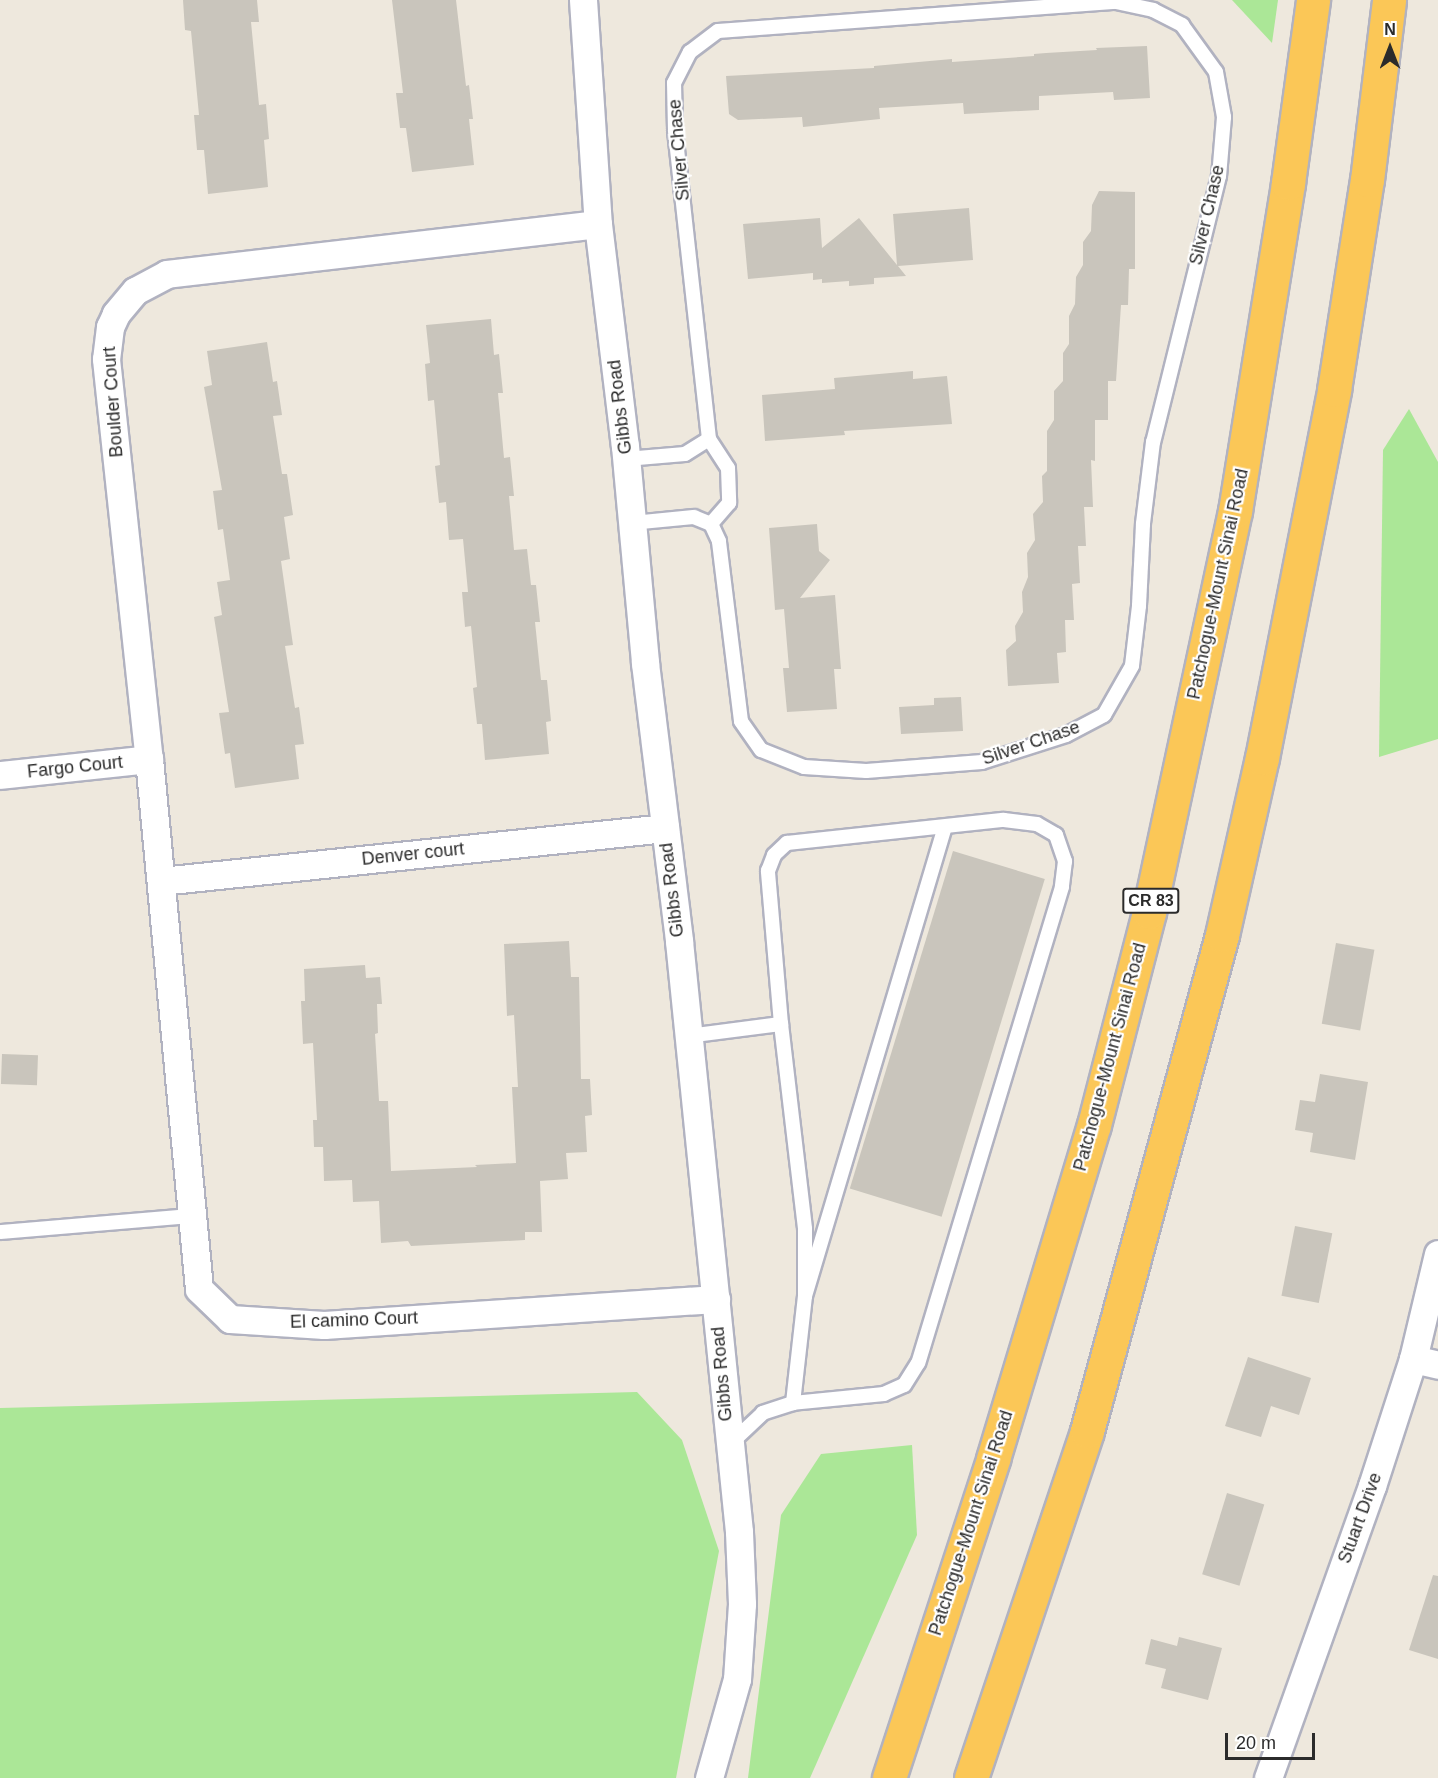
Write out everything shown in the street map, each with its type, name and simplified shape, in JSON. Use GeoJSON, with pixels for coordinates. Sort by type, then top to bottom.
{"type":"FeatureCollection","features":[{"type":"Feature","properties":{"kind":"highway","name":"Patchogue-Mount Sinai Road"},"geometry":{"type":"LineString","coordinates":[[889,1778],[993,1459],[1094,1125],[1149,912],[1235,511],[1288,183],[1313,0]]}},
{"type":"Feature","properties":{"kind":"highway"},"geometry":{"type":"LineString","coordinates":[[971,1778],[1087,1431],[1222,935],[1262,758],[1334,390],[1367,180],[1389,0]]}},
{"type":"Feature","properties":{"kind":"street","name":"Gibbs Road"},"geometry":{"type":"LineString","coordinates":[[583,0],[598,224],[626,459],[645,663],[688,1036],[738,1532],[742,1604],[737,1679],[709,1778]]}},
{"type":"Feature","properties":{"kind":"street","name":"Boulder Court"},"geometry":{"type":"LineString","coordinates":[[161,881],[106,359],[110,327],[125,303],[147,283],[167,274],[598,224]]}},
{"type":"Feature","properties":{"kind":"street","name":"Fargo Court"},"geometry":{"type":"LineString","coordinates":[[0,775],[149,759]]}},
{"type":"Feature","properties":{"kind":"street","name":"Denver court"},"geometry":{"type":"LineString","coordinates":[[161,881],[665,828]]}},
{"type":"Feature","properties":{"kind":"street","name":"El camino Court"},"geometry":{"type":"LineString","coordinates":[[161,881],[199,1289],[230,1319],[324,1325],[716,1299]]}},
{"type":"Feature","properties":{"kind":"street","name":"Stuart Drive"},"geometry":{"type":"LineString","coordinates":[[1268,1778],[1372,1486],[1425,1362],[1438,1254]]}},
{"type":"Feature","properties":{"kind":"lane","name":"Silver Chase"},"geometry":{"type":"LineString","coordinates":[[709,439],[675,130],[674,82],[690,52],[718,31],[1116,2],[1154,10],[1182,25],[1216,72],[1224,117],[1219,176],[1154,442],[1143,524],[1139,606],[1132,666],[1104,715],[1066,735],[982,762],[866,771],[804,767],[761,750],[741,721],[719,542],[711,524]]}},
{"type":"Feature","properties":{"kind":"lane"},"geometry":{"type":"LineString","coordinates":[[626,459],[685,454],[709,439],[728,468],[729,503],[711,524],[694,517],[632,523]]}},
{"type":"Feature","properties":{"kind":"lane"},"geometry":{"type":"LineString","coordinates":[[729,1445],[763,1413],[793,1403],[884,1394],[904,1385],[918,1364],[1062,887],[1065,861],[1056,835],[1037,824],[1004,820],[787,843],[774,855],[768,871],[781,1024],[805,1229],[805,1296],[793,1403]]}},
{"type":"Feature","properties":{"kind":"lane"},"geometry":{"type":"LineString","coordinates":[[805,1296],[945,826]]}},
{"type":"Feature","properties":{"kind":"lane"},"geometry":{"type":"LineString","coordinates":[[688,1036],[781,1024]]}},
{"type":"Feature","properties":{"kind":"lane"},"geometry":{"type":"LineString","coordinates":[[0,1232],[192,1216]]}},
{"type":"Feature","properties":{"kind":"green space"},"geometry":{"type":"Polygon","coordinates":[[[1232,0],[1278,0],[1272,43],[1232,0]]]}},
{"type":"Feature","properties":{"kind":"green space"},"geometry":{"type":"Polygon","coordinates":[[[1409,409],[1438,462],[1438,739],[1379,757],[1383,450],[1409,409]]]}},
{"type":"Feature","properties":{"kind":"green space"},"geometry":{"type":"Polygon","coordinates":[[[637,1392],[682,1440],[719,1551],[676,1778],[0,1778],[0,1408],[637,1392]]]}},
{"type":"Feature","properties":{"kind":"green space"},"geometry":{"type":"Polygon","coordinates":[[[912,1445],[917,1535],[810,1778],[748,1778],[781,1515],[821,1454],[912,1445]]]}},
{"type":"Feature","properties":{"kind":"building"},"geometry":{"type":"Polygon","coordinates":[[[183,0],[257,0],[259,22],[251,22],[259,105],[266,104],[269,139],[264,140],[268,187],[208,194],[204,150],[197,150],[194,115],[199,115],[191,31],[185,30],[183,0]]]}},
{"type":"Feature","properties":{"kind":"building"},"geometry":{"type":"Polygon","coordinates":[[[392,0],[456,0],[466,86],[469,85],[473,119],[469,119],[474,165],[412,172],[406,128],[400,128],[396,93],[403,93],[392,0]]]}},
{"type":"Feature","properties":{"kind":"building"},"geometry":{"type":"Polygon","coordinates":[[[1147,46],[1150,98],[1114,100],[1113,92],[1039,96],[1039,110],[964,114],[963,103],[879,108],[880,119],[803,127],[802,117],[738,120],[729,114],[726,76],[874,68],[874,66],[952,59],[952,62],[1097,50],[1096,48],[1147,46]]]}},
{"type":"Feature","properties":{"kind":"building"},"geometry":{"type":"Polygon","coordinates":[[[1099,191],[1135,192],[1135,269],[1129,269],[1128,305],[1121,305],[1116,381],[1108,381],[1108,420],[1095,420],[1095,461],[1091,460],[1093,507],[1084,507],[1086,546],[1078,546],[1080,583],[1072,584],[1074,620],[1065,620],[1066,652],[1057,653],[1059,683],[1008,686],[1006,650],[1016,641],[1015,626],[1023,612],[1022,592],[1028,577],[1027,553],[1035,540],[1033,514],[1043,502],[1042,476],[1047,471],[1047,431],[1054,420],[1054,391],[1063,381],[1063,353],[1069,344],[1069,316],[1075,304],[1076,277],[1083,265],[1083,242],[1091,231],[1092,205],[1099,191]]]}},
{"type":"Feature","properties":{"kind":"building"},"geometry":{"type":"Polygon","coordinates":[[[969,208],[973,260],[898,266],[906,276],[874,278],[874,284],[849,286],[849,281],[822,283],[822,279],[813,280],[813,273],[748,279],[743,224],[820,218],[822,248],[859,218],[897,265],[893,214],[969,208]]]}},
{"type":"Feature","properties":{"kind":"building"},"geometry":{"type":"Polygon","coordinates":[[[491,319],[494,355],[499,354],[503,393],[498,393],[504,458],[510,457],[514,496],[509,496],[514,550],[527,549],[531,585],[536,585],[540,622],[535,622],[541,680],[547,680],[551,721],[546,722],[549,754],[485,760],[482,724],[477,724],[473,688],[477,687],[471,626],[465,627],[462,592],[468,592],[463,539],[449,540],[446,502],[439,503],[435,466],[440,465],[434,400],[428,401],[425,364],[430,363],[426,325],[491,319]]]}},
{"type":"Feature","properties":{"kind":"building"},"geometry":{"type":"Polygon","coordinates":[[[267,342],[273,382],[277,381],[282,415],[273,416],[282,474],[287,474],[293,515],[284,517],[290,559],[281,561],[293,645],[285,646],[295,708],[299,707],[304,744],[295,745],[299,779],[235,788],[230,753],[225,754],[219,713],[229,712],[214,617],[222,615],[217,582],[230,580],[223,529],[218,530],[213,491],[222,490],[204,387],[212,385],[207,351],[267,342]]]}},
{"type":"Feature","properties":{"kind":"building"},"geometry":{"type":"Polygon","coordinates":[[[913,371],[913,379],[947,376],[952,424],[844,431],[845,435],[765,441],[762,395],[835,389],[834,378],[913,371]]]}},
{"type":"Feature","properties":{"kind":"building"},"geometry":{"type":"Polygon","coordinates":[[[817,524],[819,551],[830,560],[800,598],[835,595],[841,669],[834,669],[837,709],[787,712],[783,668],[789,668],[784,609],[775,610],[769,528],[817,524]]]}},
{"type":"Feature","properties":{"kind":"building"},"geometry":{"type":"Polygon","coordinates":[[[961,697],[963,731],[901,734],[899,707],[934,705],[934,698],[961,697]]]}},
{"type":"Feature","properties":{"kind":"building"},"geometry":{"type":"Polygon","coordinates":[[[953,851],[1045,879],[942,1217],[850,1189],[953,851]]]}},
{"type":"Feature","properties":{"kind":"building"},"geometry":{"type":"Polygon","coordinates":[[[569,941],[571,977],[579,977],[581,1079],[590,1079],[592,1115],[585,1116],[587,1152],[566,1153],[568,1179],[540,1181],[542,1232],[525,1232],[525,1240],[411,1246],[408,1241],[381,1243],[379,1201],[353,1202],[352,1180],[324,1181],[323,1147],[314,1147],[313,1120],[317,1120],[313,1043],[303,1044],[301,1001],[305,1001],[304,969],[365,965],[366,978],[380,977],[382,1004],[377,1004],[378,1033],[375,1034],[379,1101],[388,1101],[391,1171],[516,1163],[512,1087],[518,1087],[514,1015],[507,1016],[504,944],[569,941]]]}},
{"type":"Feature","properties":{"kind":"building"},"geometry":{"type":"Polygon","coordinates":[[[1336,943],[1374,950],[1360,1031],[1322,1024],[1336,943]]]}},
{"type":"Feature","properties":{"kind":"building"},"geometry":{"type":"Polygon","coordinates":[[[2,1054],[38,1055],[37,1085],[1,1084],[2,1054]]]}},
{"type":"Feature","properties":{"kind":"building"},"geometry":{"type":"Polygon","coordinates":[[[1320,1074],[1368,1082],[1355,1160],[1310,1152],[1313,1133],[1295,1130],[1300,1100],[1315,1102],[1320,1074]]]}},
{"type":"Feature","properties":{"kind":"building"},"geometry":{"type":"Polygon","coordinates":[[[1295,1226],[1332,1233],[1319,1303],[1281,1296],[1295,1226]]]}},
{"type":"Feature","properties":{"kind":"building"},"geometry":{"type":"Polygon","coordinates":[[[1248,1357],[1311,1378],[1299,1415],[1271,1406],[1261,1437],[1225,1426],[1248,1357]]]}},
{"type":"Feature","properties":{"kind":"building"},"geometry":{"type":"Polygon","coordinates":[[[1227,1493],[1264,1504],[1239,1586],[1202,1574],[1227,1493]]]}},
{"type":"Feature","properties":{"kind":"building"},"geometry":{"type":"Polygon","coordinates":[[[1433,1575],[1438,1576],[1438,1659],[1409,1650],[1433,1575]]]}},
{"type":"Feature","properties":{"kind":"building"},"geometry":{"type":"Polygon","coordinates":[[[1179,1637],[1222,1648],[1208,1700],[1161,1688],[1166,1669],[1145,1664],[1151,1639],[1177,1646],[1179,1637]]]}}]}
